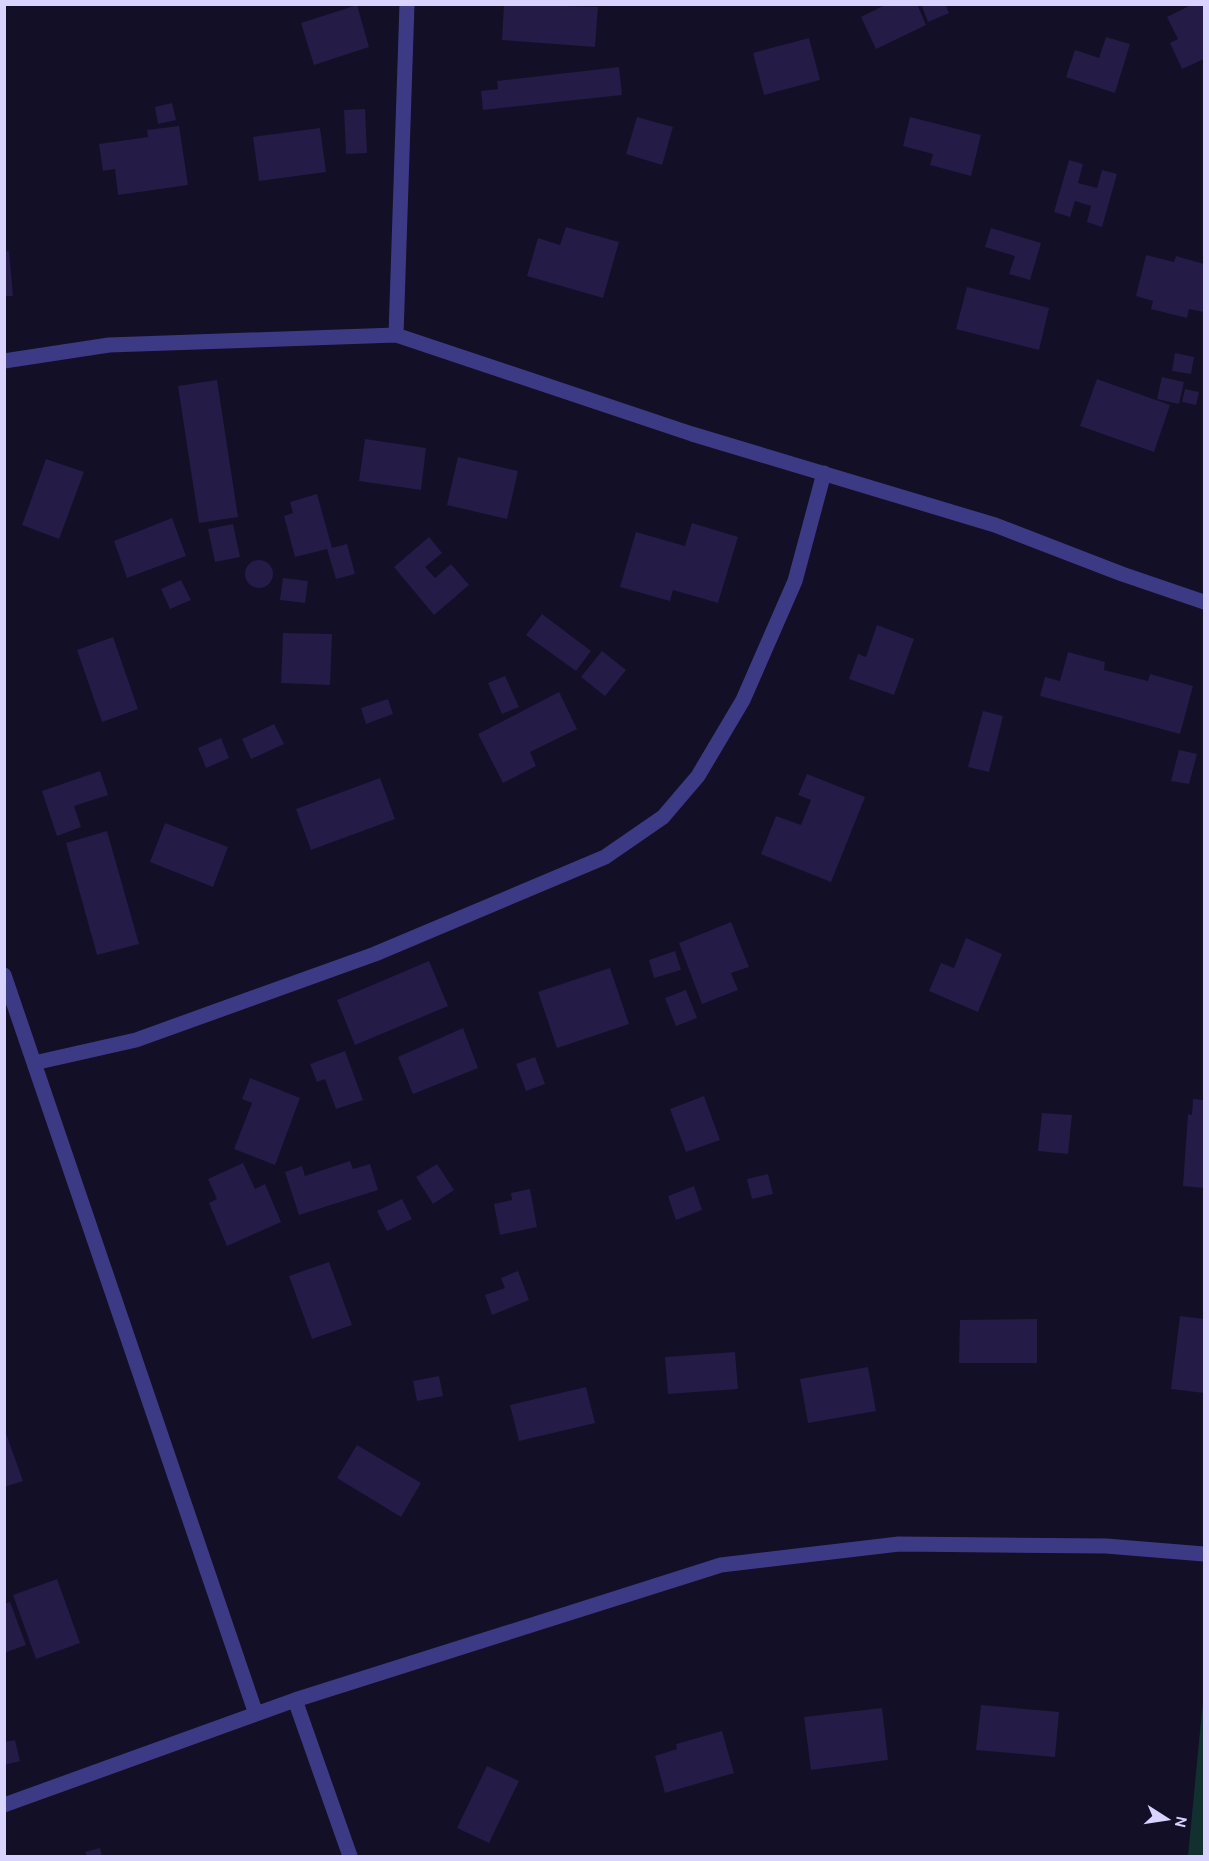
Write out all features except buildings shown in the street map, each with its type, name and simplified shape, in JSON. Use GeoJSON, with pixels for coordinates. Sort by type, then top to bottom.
{"type":"FeatureCollection","features":[{"type":"Feature","properties":{"kind":"street"},"geometry":{"type":"LineString","coordinates":[[396,335],[407,4]]}},
{"type":"Feature","properties":{"kind":"street"},"geometry":{"type":"LineString","coordinates":[[4,361],[109,345],[396,335],[692,434],[995,525],[1122,574],[1204,602]]}},
{"type":"Feature","properties":{"kind":"street"},"geometry":{"type":"LineString","coordinates":[[34,1063],[135,1040],[375,954],[605,857],[663,817],[699,776],[743,700],[795,581],[824,474]]}},
{"type":"Feature","properties":{"kind":"street"},"geometry":{"type":"LineString","coordinates":[[4,975],[256,1713]]}},
{"type":"Feature","properties":{"kind":"street"},"geometry":{"type":"LineString","coordinates":[[4,1805],[256,1713],[721,1565],[899,1544],[1106,1546],[1204,1554]]}},
{"type":"Feature","properties":{"kind":"street"},"geometry":{"type":"LineString","coordinates":[[295,1700],[350,1857]]}},
{"type":"Feature","properties":{"kind":"green space"},"geometry":{"type":"Polygon","coordinates":[[[1204,1690],[1204,1856],[1188,1856],[1204,1690]]]}}]}
